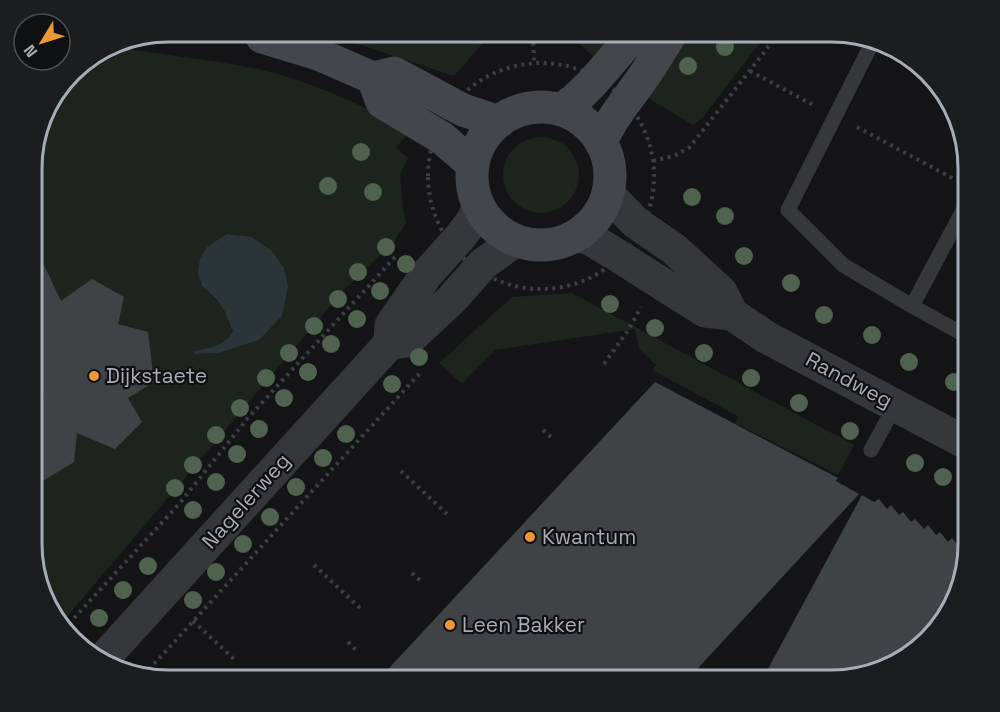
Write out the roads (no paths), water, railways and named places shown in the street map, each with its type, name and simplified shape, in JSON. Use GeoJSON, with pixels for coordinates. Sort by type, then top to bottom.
{"type":"FeatureCollection","features":[{"type":"Feature","properties":{"kind":"main road"},"geometry":{"type":"LineString","coordinates":[[276,42],[318,54],[373,78],[394,73],[463,110],[499,122]]}},
{"type":"Feature","properties":{"kind":"main road"},"geometry":{"type":"LineString","coordinates":[[561,110],[593,84],[628,42]]}},
{"type":"Feature","properties":{"kind":"main road"},"geometry":{"type":"LineString","coordinates":[[601,143],[620,108],[665,42]]}},
{"type":"Feature","properties":{"kind":"main road"},"geometry":{"type":"LineString","coordinates":[[373,78],[382,102],[442,138],[473,165]]}},
{"type":"Feature","properties":{"kind":"main road"},"geometry":{"type":"LineString","coordinates":[[544,107],[561,110],[585,122],[601,143],[610,168],[608,194],[597,218],[578,235],[563,242],[531,245],[516,240],[494,226],[479,206],[473,186],[473,165],[482,141],[499,122],[513,113],[528,108],[544,107]]}},
{"type":"Feature","properties":{"kind":"street","name":"Randweg"},"geometry":{"type":"LineString","coordinates":[[608,194],[635,222],[674,249],[721,292],[732,314]]}},
{"type":"Feature","properties":{"kind":"street","name":"Nagelerweg"},"geometry":{"type":"LineString","coordinates":[[107,654],[390,343],[391,325],[426,275],[473,220],[479,206]]}},
{"type":"Feature","properties":{"kind":"street","name":"Randweg"},"geometry":{"type":"LineString","coordinates":[[578,235],[592,240],[705,310],[732,314],[766,337],[958,438]]}},
{"type":"Feature","properties":{"kind":"street","name":"Nagelerweg"},"geometry":{"type":"LineString","coordinates":[[390,343],[407,341],[452,299],[483,264],[516,240]]}},
{"type":"Feature","properties":{"kind":"lane"},"geometry":{"type":"LineString","coordinates":[[870,48],[788,210],[843,265],[958,331]]}},
{"type":"Feature","properties":{"kind":"lane"},"geometry":{"type":"LineString","coordinates":[[912,306],[958,220]]}},
{"type":"Feature","properties":{"kind":"lane"},"geometry":{"type":"LineString","coordinates":[[871,450],[896,404]]}},
{"type":"Feature","properties":{"kind":"place","name":"Dijkstaete"},"geometry":{"type":"Point","coordinates":[94,376]}},
{"type":"Feature","properties":{"kind":"place","name":"Kwantum"},"geometry":{"type":"Point","coordinates":[530,537]}},
{"type":"Feature","properties":{"kind":"place","name":"Leen Bakker"},"geometry":{"type":"Point","coordinates":[450,625]}}]}
